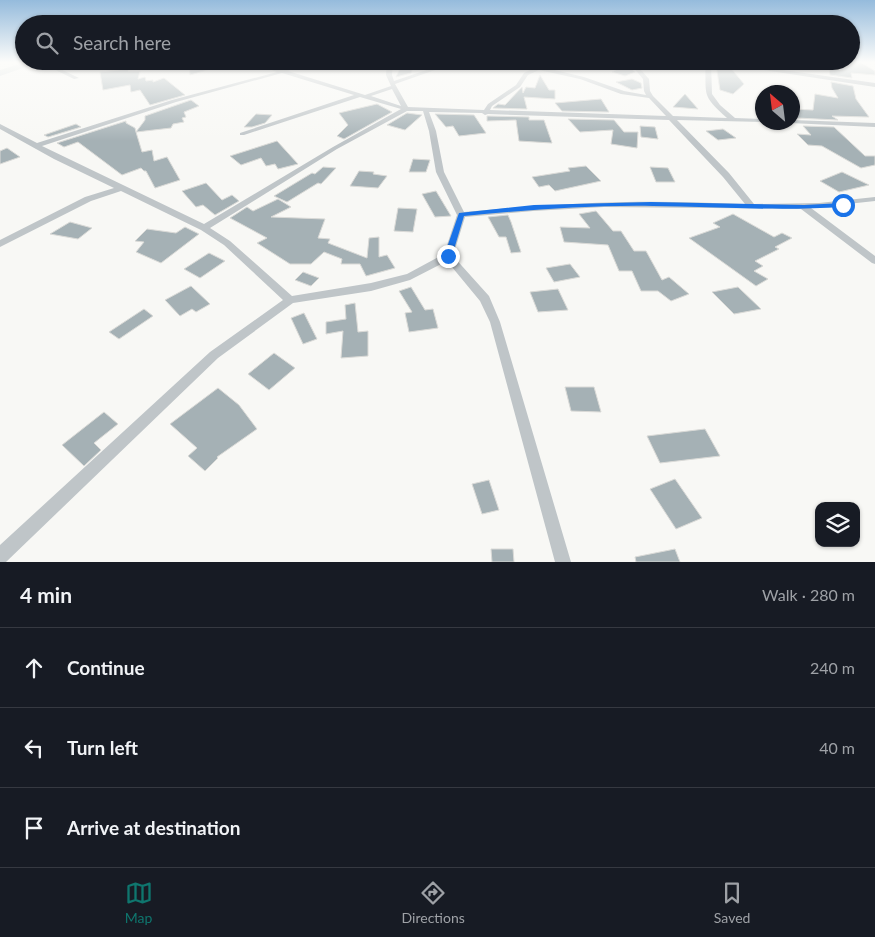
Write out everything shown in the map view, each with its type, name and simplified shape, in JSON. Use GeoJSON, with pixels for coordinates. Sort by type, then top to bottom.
{"type":"FeatureCollection","features":[{"type":"Feature","properties":{"kind":"street"},"geometry":{"type":"LineString","coordinates":[[36,146],[220,88]]}},
{"type":"Feature","properties":{"kind":"street"},"geometry":{"type":"LineString","coordinates":[[335,88],[406,109],[426,111],[755,121]]}},
{"type":"Feature","properties":{"kind":"street"},"geometry":{"type":"LineString","coordinates":[[242,134],[384,88]]}},
{"type":"Feature","properties":{"kind":"street"},"geometry":{"type":"LineString","coordinates":[[395,88],[406,109]]}},
{"type":"Feature","properties":{"kind":"street"},"geometry":{"type":"LineString","coordinates":[[486,112],[490,105],[515,88]]}},
{"type":"Feature","properties":{"kind":"street"},"geometry":{"type":"LineString","coordinates":[[609,88],[622,93],[651,97]]}},
{"type":"Feature","properties":{"kind":"street"},"geometry":{"type":"LineString","coordinates":[[648,88],[651,97],[726,175],[751,206]]}},
{"type":"Feature","properties":{"kind":"street"},"geometry":{"type":"LineString","coordinates":[[709,88],[711,97],[733,120]]}},
{"type":"Feature","properties":{"kind":"street"},"geometry":{"type":"LineString","coordinates":[[204,228],[336,148],[406,109]]}},
{"type":"Feature","properties":{"kind":"street"},"geometry":{"type":"LineString","coordinates":[[0,556],[214,355],[290,300],[410,277],[448,256],[462,215],[446,188],[438,165],[432,124],[426,111]]}},
{"type":"Feature","properties":{"kind":"street"},"geometry":{"type":"LineString","coordinates":[[800,122],[875,125]]}},
{"type":"Feature","properties":{"kind":"street"},"geometry":{"type":"LineString","coordinates":[[0,126],[36,146],[204,228],[227,243],[290,300]]}},
{"type":"Feature","properties":{"kind":"street"},"geometry":{"type":"LineString","coordinates":[[0,244],[88,199],[122,188]]}},
{"type":"Feature","properties":{"kind":"street"},"geometry":{"type":"LineString","coordinates":[[462,215],[534,207],[563,206],[651,204],[804,207],[843,205],[875,199]]}},
{"type":"Feature","properties":{"kind":"street"},"geometry":{"type":"LineString","coordinates":[[804,207],[875,261]]}},
{"type":"Feature","properties":{"kind":"street"},"geometry":{"type":"LineString","coordinates":[[448,256],[485,299],[495,322],[563,562]]}},
{"type":"Feature","properties":{"kind":"building"},"geometry":{"type":"Polygon","coordinates":[[[130,88],[177,88],[185,95],[150,105],[140,90],[131,92],[130,88]]]}},
{"type":"Feature","properties":{"kind":"building"},"geometry":{"type":"Polygon","coordinates":[[[521,88],[523,93],[525,88],[548,88],[555,90],[555,99],[524,97],[527,109],[493,108],[498,104],[505,105],[521,88]]]}},
{"type":"Feature","properties":{"kind":"building"},"geometry":{"type":"Polygon","coordinates":[[[720,88],[739,88],[733,94],[720,90],[720,88]]]}},
{"type":"Feature","properties":{"kind":"building"},"geometry":{"type":"Polygon","coordinates":[[[832,88],[854,88],[856,99],[869,117],[832,116],[838,120],[800,118],[800,109],[813,110],[815,94],[838,98],[832,88]]]}},
{"type":"Feature","properties":{"kind":"building"},"geometry":{"type":"Polygon","coordinates":[[[685,94],[698,109],[673,107],[685,94]]]}},
{"type":"Feature","properties":{"kind":"building"},"geometry":{"type":"Polygon","coordinates":[[[601,99],[609,112],[562,111],[555,103],[601,99]]]}},
{"type":"Feature","properties":{"kind":"building"},"geometry":{"type":"Polygon","coordinates":[[[191,100],[199,106],[184,112],[186,117],[182,118],[184,122],[173,124],[171,128],[136,132],[145,120],[145,116],[191,100]]]}},
{"type":"Feature","properties":{"kind":"building"},"geometry":{"type":"Polygon","coordinates":[[[377,104],[392,112],[344,139],[337,136],[348,125],[339,113],[377,104]]]}},
{"type":"Feature","properties":{"kind":"building"},"geometry":{"type":"Polygon","coordinates":[[[407,113],[422,115],[405,130],[387,125],[407,113]]]}},
{"type":"Feature","properties":{"kind":"building"},"geometry":{"type":"Polygon","coordinates":[[[256,114],[272,115],[265,123],[244,127],[256,114]]]}},
{"type":"Feature","properties":{"kind":"building"},"geometry":{"type":"Polygon","coordinates":[[[435,114],[474,115],[486,133],[459,136],[453,126],[446,127],[435,114]]]}},
{"type":"Feature","properties":{"kind":"building"},"geometry":{"type":"Polygon","coordinates":[[[487,116],[529,117],[529,120],[544,120],[552,143],[519,141],[516,120],[487,121],[487,116]]]}},
{"type":"Feature","properties":{"kind":"building"},"geometry":{"type":"Polygon","coordinates":[[[568,119],[614,120],[624,132],[638,132],[637,148],[611,144],[613,130],[580,132],[568,119]]]}},
{"type":"Feature","properties":{"kind":"building"},"geometry":{"type":"Polygon","coordinates":[[[126,121],[126,123],[135,128],[142,152],[152,150],[154,161],[167,157],[180,180],[155,188],[146,171],[141,168],[122,175],[78,142],[64,147],[57,143],[126,121]]]}},
{"type":"Feature","properties":{"kind":"building"},"geometry":{"type":"Polygon","coordinates":[[[76,124],[81,127],[48,137],[44,135],[76,124]]]}},
{"type":"Feature","properties":{"kind":"building"},"geometry":{"type":"Polygon","coordinates":[[[640,126],[655,127],[658,139],[641,137],[640,126]]]}},
{"type":"Feature","properties":{"kind":"building"},"geometry":{"type":"Polygon","coordinates":[[[803,126],[834,127],[865,156],[875,156],[875,165],[861,168],[822,146],[808,145],[797,134],[811,135],[803,126]]]}},
{"type":"Feature","properties":{"kind":"building"},"geometry":{"type":"Polygon","coordinates":[[[723,129],[736,138],[718,140],[706,131],[723,129]]]}},
{"type":"Feature","properties":{"kind":"building"},"geometry":{"type":"Polygon","coordinates":[[[277,141],[298,164],[278,169],[275,164],[266,166],[261,158],[241,165],[230,156],[277,141]]]}},
{"type":"Feature","properties":{"kind":"building"},"geometry":{"type":"Polygon","coordinates":[[[7,148],[20,157],[0,164],[0,151],[7,148]]]}},
{"type":"Feature","properties":{"kind":"building"},"geometry":{"type":"Polygon","coordinates":[[[413,159],[430,160],[426,172],[409,172],[413,159]]]}},
{"type":"Feature","properties":{"kind":"building"},"geometry":{"type":"Polygon","coordinates":[[[586,166],[601,181],[555,191],[549,185],[539,187],[532,177],[570,171],[568,168],[586,166]]]}},
{"type":"Feature","properties":{"kind":"building"},"geometry":{"type":"Polygon","coordinates":[[[323,167],[336,168],[321,184],[318,183],[287,202],[274,196],[312,173],[315,174],[323,167]]]}},
{"type":"Feature","properties":{"kind":"building"},"geometry":{"type":"Polygon","coordinates":[[[650,167],[668,168],[675,182],[656,182],[650,167]]]}},
{"type":"Feature","properties":{"kind":"building"},"geometry":{"type":"Polygon","coordinates":[[[359,171],[374,172],[373,174],[387,176],[378,188],[350,186],[359,171]]]}},
{"type":"Feature","properties":{"kind":"building"},"geometry":{"type":"Polygon","coordinates":[[[842,172],[869,185],[839,192],[820,181],[842,172]]]}},
{"type":"Feature","properties":{"kind":"building"},"geometry":{"type":"Polygon","coordinates":[[[206,183],[222,200],[232,195],[239,201],[215,215],[203,205],[196,207],[182,191],[206,183]]]}},
{"type":"Feature","properties":{"kind":"building"},"geometry":{"type":"Polygon","coordinates":[[[436,191],[451,216],[435,217],[422,194],[436,191]]]}},
{"type":"Feature","properties":{"kind":"building"},"geometry":{"type":"Polygon","coordinates":[[[278,199],[291,207],[271,217],[325,219],[318,238],[330,239],[328,243],[367,258],[369,238],[379,237],[379,257],[387,255],[395,268],[366,276],[360,264],[341,264],[342,259],[324,252],[311,264],[290,264],[257,243],[267,238],[230,218],[247,207],[253,211],[278,199]]]}},
{"type":"Feature","properties":{"kind":"building"},"geometry":{"type":"Polygon","coordinates":[[[398,208],[417,209],[413,232],[394,231],[398,208]]]}},
{"type":"Feature","properties":{"kind":"building"},"geometry":{"type":"Polygon","coordinates":[[[596,211],[613,231],[621,231],[634,251],[646,251],[662,280],[669,277],[689,294],[671,301],[658,291],[641,291],[632,271],[619,271],[608,245],[564,242],[560,227],[590,228],[579,214],[596,211]]]}},
{"type":"Feature","properties":{"kind":"building"},"geometry":{"type":"Polygon","coordinates":[[[733,214],[774,237],[782,233],[792,238],[775,247],[779,249],[755,261],[763,266],[754,271],[768,279],[756,286],[689,238],[720,227],[713,223],[733,214]]]}},
{"type":"Feature","properties":{"kind":"building"},"geometry":{"type":"Polygon","coordinates":[[[508,215],[521,252],[511,253],[506,237],[499,237],[488,217],[508,215]]]}},
{"type":"Feature","properties":{"kind":"building"},"geometry":{"type":"Polygon","coordinates":[[[70,222],[92,228],[78,239],[50,234],[70,222]]]}},
{"type":"Feature","properties":{"kind":"building"},"geometry":{"type":"Polygon","coordinates":[[[185,227],[199,234],[161,263],[136,252],[144,242],[135,241],[147,229],[176,233],[185,227]]]}},
{"type":"Feature","properties":{"kind":"building"},"geometry":{"type":"Polygon","coordinates":[[[209,253],[225,261],[200,278],[184,269],[209,253]]]}},
{"type":"Feature","properties":{"kind":"building"},"geometry":{"type":"Polygon","coordinates":[[[570,264],[580,277],[554,282],[546,268],[570,264]]]}},
{"type":"Feature","properties":{"kind":"building"},"geometry":{"type":"Polygon","coordinates":[[[303,272],[319,278],[311,286],[295,280],[303,272]]]}},
{"type":"Feature","properties":{"kind":"building"},"geometry":{"type":"Polygon","coordinates":[[[191,286],[210,304],[196,312],[192,309],[180,316],[165,300],[191,286]]]}},
{"type":"Feature","properties":{"kind":"building"},"geometry":{"type":"Polygon","coordinates":[[[411,287],[425,310],[433,309],[438,328],[409,332],[405,313],[412,312],[399,291],[411,287]]]}},
{"type":"Feature","properties":{"kind":"building"},"geometry":{"type":"Polygon","coordinates":[[[738,287],[761,309],[734,314],[712,292],[738,287]]]}},
{"type":"Feature","properties":{"kind":"building"},"geometry":{"type":"Polygon","coordinates":[[[558,289],[568,310],[538,312],[530,292],[558,289]]]}},
{"type":"Feature","properties":{"kind":"building"},"geometry":{"type":"Polygon","coordinates":[[[355,303],[358,332],[368,331],[368,356],[341,358],[343,331],[326,334],[326,322],[346,319],[345,305],[355,303]]]}},
{"type":"Feature","properties":{"kind":"building"},"geometry":{"type":"Polygon","coordinates":[[[144,309],[153,316],[119,339],[109,332],[144,309]]]}},
{"type":"Feature","properties":{"kind":"building"},"geometry":{"type":"Polygon","coordinates":[[[304,313],[317,339],[303,344],[291,318],[304,313]]]}},
{"type":"Feature","properties":{"kind":"building"},"geometry":{"type":"Polygon","coordinates":[[[274,353],[295,368],[269,390],[248,374],[274,353]]]}},
{"type":"Feature","properties":{"kind":"building"},"geometry":{"type":"Polygon","coordinates":[[[565,387],[594,387],[601,412],[571,411],[565,387]]]}},
{"type":"Feature","properties":{"kind":"building"},"geometry":{"type":"Polygon","coordinates":[[[218,388],[239,405],[257,429],[217,457],[205,471],[188,456],[197,448],[170,424],[218,388]]]}},
{"type":"Feature","properties":{"kind":"building"},"geometry":{"type":"Polygon","coordinates":[[[104,412],[118,424],[94,443],[101,450],[84,466],[62,445],[104,412]]]}},
{"type":"Feature","properties":{"kind":"building"},"geometry":{"type":"Polygon","coordinates":[[[705,429],[720,456],[660,463],[647,436],[705,429]]]}},
{"type":"Feature","properties":{"kind":"building"},"geometry":{"type":"Polygon","coordinates":[[[675,479],[702,518],[676,529],[650,489],[675,479]]]}},
{"type":"Feature","properties":{"kind":"building"},"geometry":{"type":"Polygon","coordinates":[[[489,480],[499,510],[482,514],[472,484],[489,480]]]}},
{"type":"Feature","properties":{"kind":"building"},"geometry":{"type":"Polygon","coordinates":[[[491,549],[513,549],[514,562],[492,562],[491,549]]]}},
{"type":"Feature","properties":{"kind":"building"},"geometry":{"type":"Polygon","coordinates":[[[675,549],[680,562],[636,562],[635,557],[675,549]]]}},
{"type":"Feature","properties":{"kind":"route"},"geometry":{"type":"LineString","coordinates":[[448,256],[462,215],[534,207],[651,204],[804,207],[843,205]]}}]}
